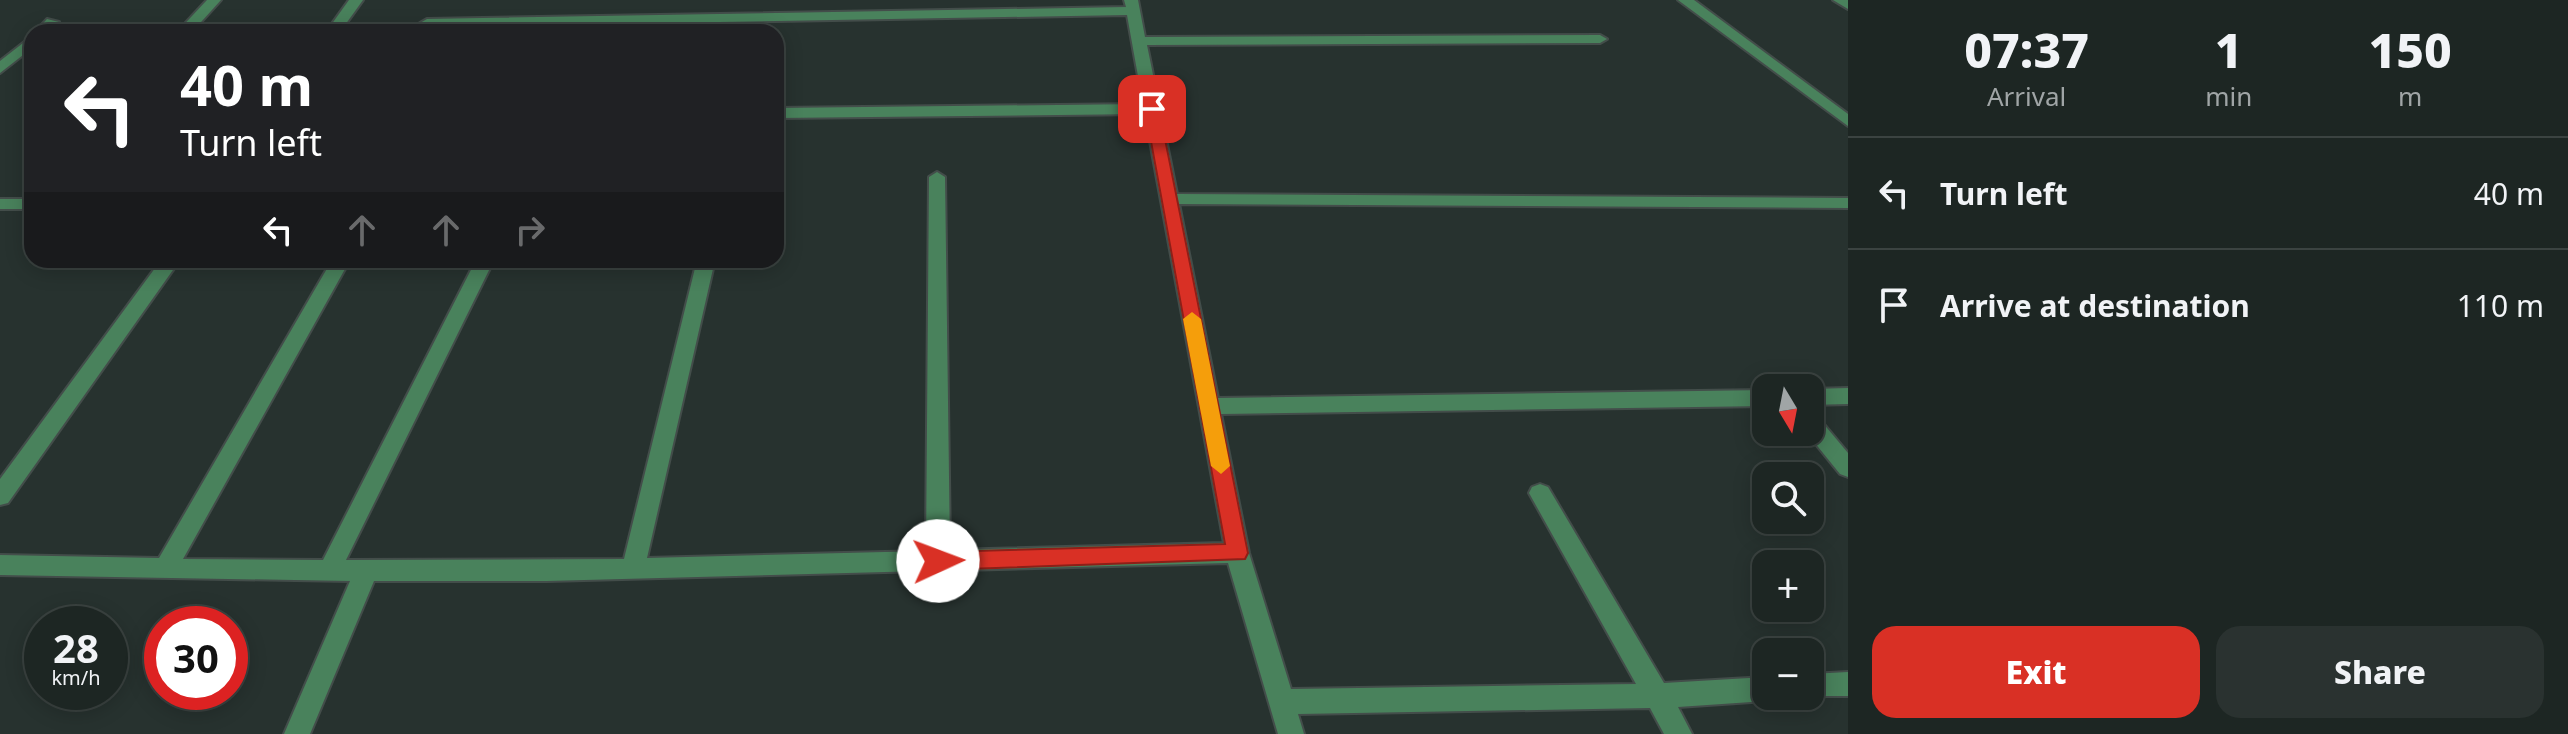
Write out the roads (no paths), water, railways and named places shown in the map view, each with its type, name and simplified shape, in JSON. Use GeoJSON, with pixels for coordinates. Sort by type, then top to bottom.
{"type":"FeatureCollection","features":[{"type":"Feature","properties":{"kind":"street"},"geometry":{"type":"LineString","coordinates":[[192,24],[214,0]]}},
{"type":"Feature","properties":{"kind":"street"},"geometry":{"type":"LineString","coordinates":[[339,24],[356,0]]}},
{"type":"Feature","properties":{"kind":"street"},"geometry":{"type":"LineString","coordinates":[[1685,0],[1848,121]]}},
{"type":"Feature","properties":{"kind":"street"},"geometry":{"type":"LineString","coordinates":[[1840,0],[1848,5]]}},
{"type":"Feature","properties":{"kind":"street"},"geometry":{"type":"LineString","coordinates":[[427,23],[1132,6],[1237,553],[1291,734]]}},
{"type":"Feature","properties":{"kind":"street"},"geometry":{"type":"LineString","coordinates":[[1139,41],[1600,39]]}},
{"type":"Feature","properties":{"kind":"street"},"geometry":{"type":"LineString","coordinates":[[0,69],[24,47]]}},
{"type":"Feature","properties":{"kind":"street"},"geometry":{"type":"LineString","coordinates":[[784,113],[1152,109]]}},
{"type":"Feature","properties":{"kind":"street"},"geometry":{"type":"LineString","coordinates":[[937,177],[938,561]]}},
{"type":"Feature","properties":{"kind":"street"},"geometry":{"type":"LineString","coordinates":[[1169,199],[1848,203]]}},
{"type":"Feature","properties":{"kind":"street"},"geometry":{"type":"LineString","coordinates":[[0,496],[165,268]]}},
{"type":"Feature","properties":{"kind":"street"},"geometry":{"type":"LineString","coordinates":[[165,569],[336,268]]}},
{"type":"Feature","properties":{"kind":"street"},"geometry":{"type":"LineString","coordinates":[[329,571],[481,268]]}},
{"type":"Feature","properties":{"kind":"street"},"geometry":{"type":"LineString","coordinates":[[633,569],[704,268]]}},
{"type":"Feature","properties":{"kind":"street"},"geometry":{"type":"LineString","coordinates":[[1824,397],[1848,396]]}},
{"type":"Feature","properties":{"kind":"street"},"geometry":{"type":"LineString","coordinates":[[1209,406],[1752,398]]}},
{"type":"Feature","properties":{"kind":"street"},"geometry":{"type":"LineString","coordinates":[[1824,439],[1848,468]]}},
{"type":"Feature","properties":{"kind":"street"},"geometry":{"type":"LineString","coordinates":[[1540,493],[1679,734]]}},
{"type":"Feature","properties":{"kind":"street"},"geometry":{"type":"LineString","coordinates":[[0,565],[329,571],[633,569],[1237,553]]}},
{"type":"Feature","properties":{"kind":"street"},"geometry":{"type":"LineString","coordinates":[[297,734],[366,571]]}},
{"type":"Feature","properties":{"kind":"street"},"geometry":{"type":"LineString","coordinates":[[1824,685],[1848,684]]}},
{"type":"Feature","properties":{"kind":"street"},"geometry":{"type":"LineString","coordinates":[[1282,702],[1657,696],[1752,690]]}}]}
